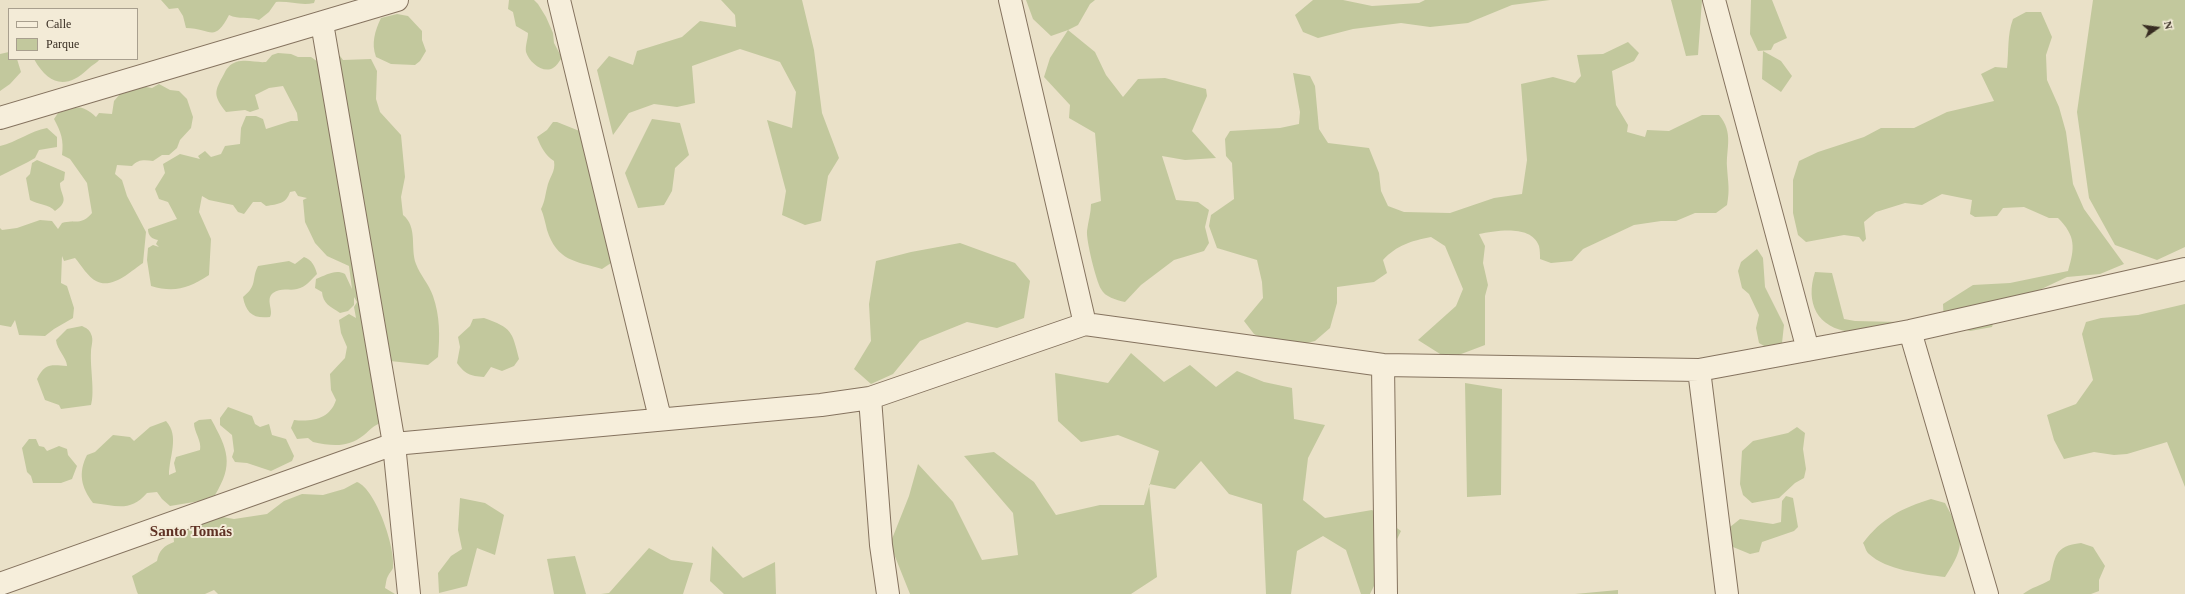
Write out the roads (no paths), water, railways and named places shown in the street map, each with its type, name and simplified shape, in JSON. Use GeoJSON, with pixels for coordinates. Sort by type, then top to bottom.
{"type":"FeatureCollection","features":[{"type":"Feature","properties":{"kind":"street"},"geometry":{"type":"LineString","coordinates":[[0,118],[397,0]]}},
{"type":"Feature","properties":{"kind":"street"},"geometry":{"type":"LineString","coordinates":[[559,0],[660,418]]}},
{"type":"Feature","properties":{"kind":"street"},"geometry":{"type":"LineString","coordinates":[[1010,0],[1085,324]]}},
{"type":"Feature","properties":{"kind":"street"},"geometry":{"type":"LineString","coordinates":[[1714,0],[1808,350]]}},
{"type":"Feature","properties":{"kind":"street"},"geometry":{"type":"LineString","coordinates":[[322,23],[394,444],[409,594]]}},
{"type":"Feature","properties":{"kind":"street"},"geometry":{"type":"LineString","coordinates":[[0,584],[394,444],[821,404],[870,398],[1085,324],[1383,365],[1699,370],[1910,331],[2185,269]]}},
{"type":"Feature","properties":{"kind":"street"},"geometry":{"type":"LineString","coordinates":[[1910,331],[1987,594]]}},
{"type":"Feature","properties":{"kind":"street"},"geometry":{"type":"LineString","coordinates":[[1383,365],[1386,594]]}},
{"type":"Feature","properties":{"kind":"street"},"geometry":{"type":"LineString","coordinates":[[1699,370],[1728,594]]}},
{"type":"Feature","properties":{"kind":"street"},"geometry":{"type":"LineString","coordinates":[[870,398],[881,545],[888,594]]}},
{"type":"Feature","properties":{"kind":"district","name":"Santo Tomás"},"geometry":{"type":"Point","coordinates":[191,532]}}]}
